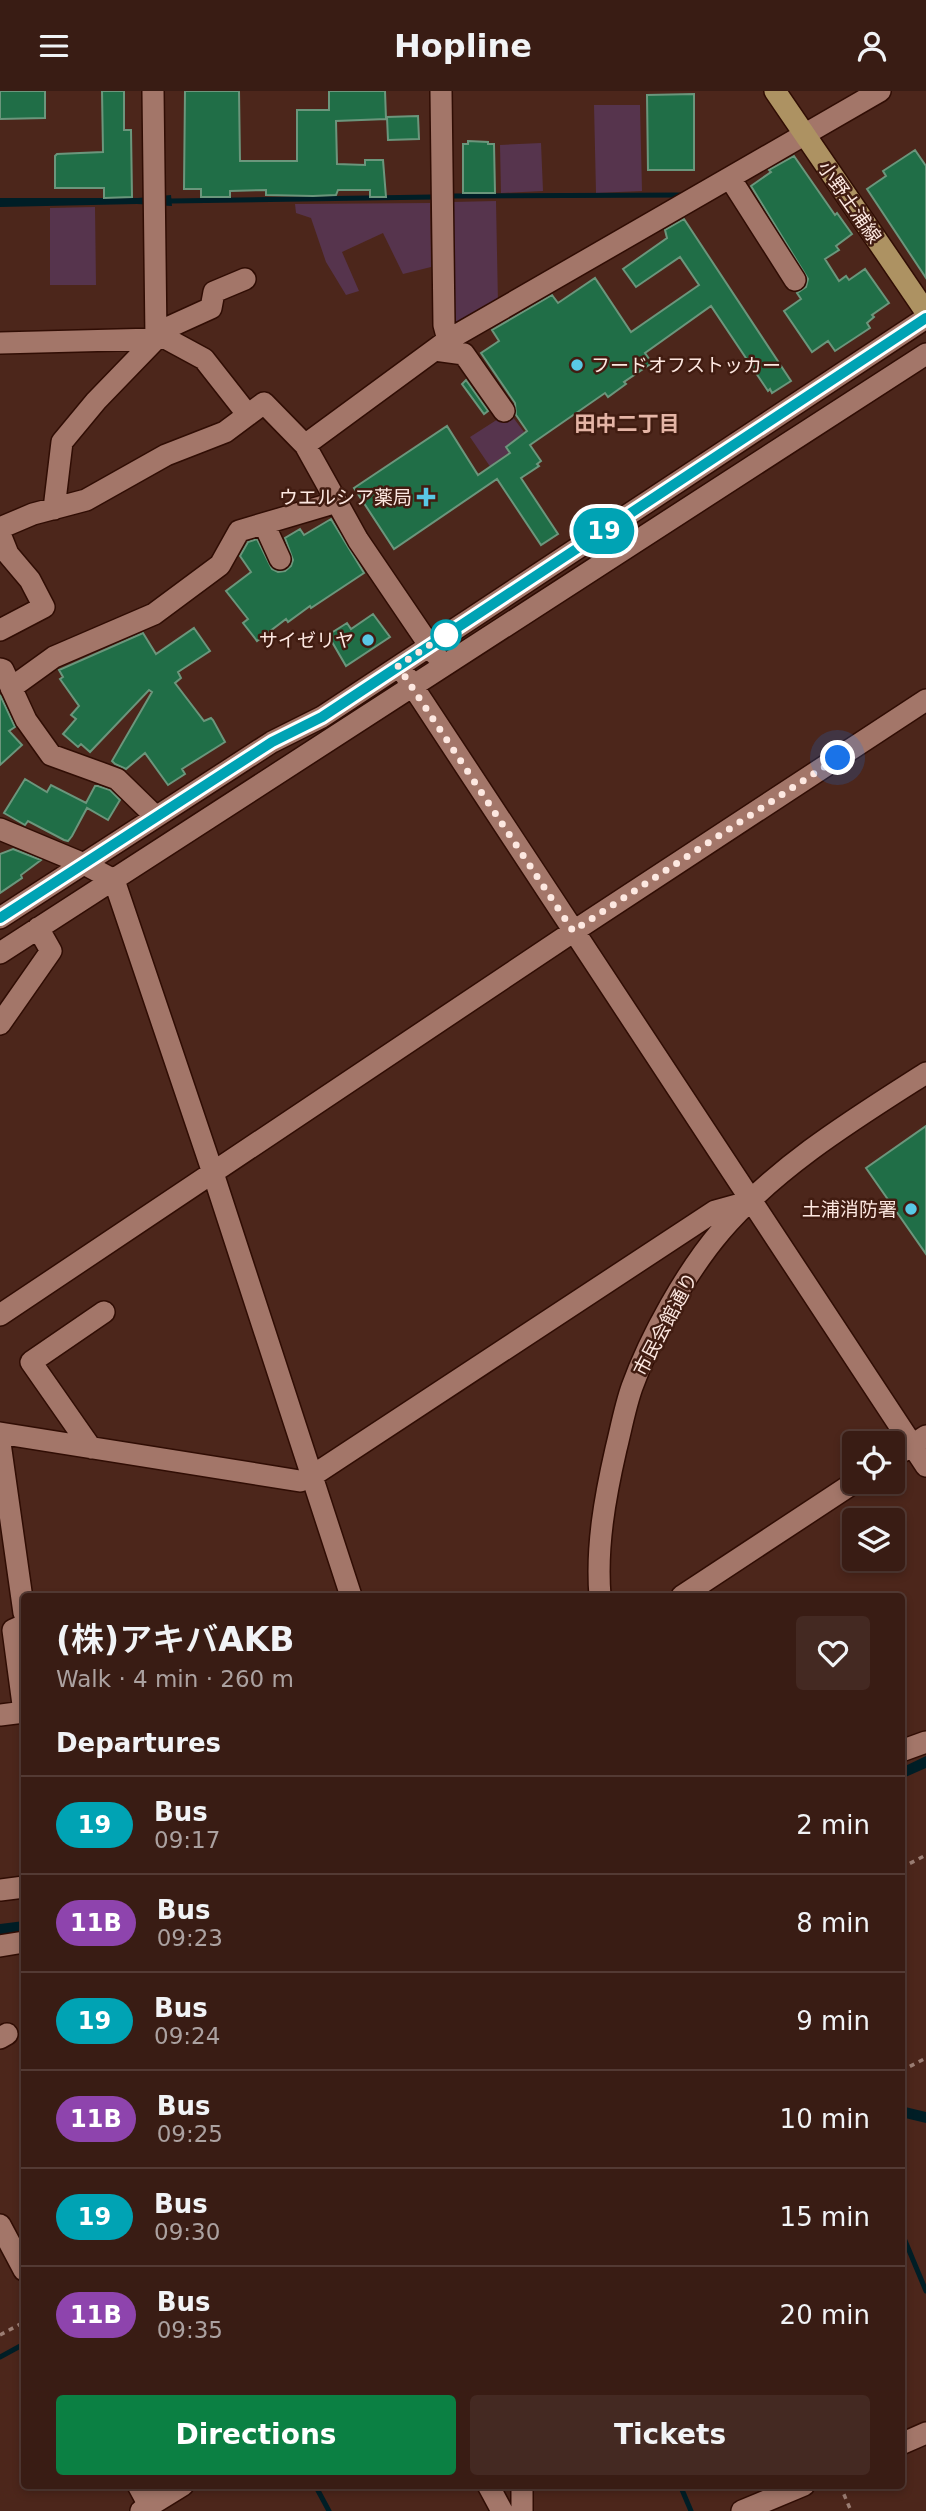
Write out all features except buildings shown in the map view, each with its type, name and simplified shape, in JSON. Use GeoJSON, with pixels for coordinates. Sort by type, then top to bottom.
{"type":"FeatureCollection","features":[{"type":"Feature","properties":{"kind":"main road","name":"小野土浦線"},"geometry":{"type":"LineString","coordinates":[[775,91],[926,312]]}},
{"type":"Feature","properties":{"kind":"street"},"geometry":{"type":"LineString","coordinates":[[153,91],[156,336]]}},
{"type":"Feature","properties":{"kind":"street"},"geometry":{"type":"LineString","coordinates":[[441,91],[442,345]]}},
{"type":"Feature","properties":{"kind":"street"},"geometry":{"type":"LineString","coordinates":[[305,445],[442,345],[880,91]]}},
{"type":"Feature","properties":{"kind":"street"},"geometry":{"type":"LineString","coordinates":[[730,178],[794,280]]}},
{"type":"Feature","properties":{"kind":"street"},"geometry":{"type":"LineString","coordinates":[[54,509],[62,442],[96,401],[156,336],[211,308],[214,292],[245,279]]}},
{"type":"Feature","properties":{"kind":"street"},"geometry":{"type":"LineString","coordinates":[[0,918],[272,742],[322,717],[926,318]]}},
{"type":"Feature","properties":{"kind":"street"},"geometry":{"type":"LineString","coordinates":[[0,343],[156,336],[204,359],[248,415]]}},
{"type":"Feature","properties":{"kind":"street"},"geometry":{"type":"LineString","coordinates":[[442,345],[464,354],[504,411]]}},
{"type":"Feature","properties":{"kind":"street"},"geometry":{"type":"LineString","coordinates":[[0,953],[926,354]]}},
{"type":"Feature","properties":{"kind":"street"},"geometry":{"type":"LineString","coordinates":[[0,528],[33,514],[86,500],[166,455],[225,432],[264,403],[305,445],[358,540],[443,666]]}},
{"type":"Feature","properties":{"kind":"street"},"geometry":{"type":"LineString","coordinates":[[156,817],[117,779],[51,755],[26,720],[4,670],[54,656],[154,614],[220,565],[239,531],[337,502]]}},
{"type":"Feature","properties":{"kind":"street"},"geometry":{"type":"LineString","coordinates":[[264,524],[280,559]]}},
{"type":"Feature","properties":{"kind":"street"},"geometry":{"type":"LineString","coordinates":[[0,534],[8,554],[30,580],[44,607],[0,631]]}},
{"type":"Feature","properties":{"kind":"street"},"geometry":{"type":"LineString","coordinates":[[398,666],[751,1201],[919,1440],[926,1466]]}},
{"type":"Feature","properties":{"kind":"street"},"geometry":{"type":"LineString","coordinates":[[0,1315],[573,931],[926,700]]}},
{"type":"Feature","properties":{"kind":"street"},"geometry":{"type":"LineString","coordinates":[[0,829],[84,864],[114,880],[350,1593]]}},
{"type":"Feature","properties":{"kind":"street"},"geometry":{"type":"LineString","coordinates":[[0,1024],[51,951],[38,928]]}},
{"type":"Feature","properties":{"kind":"street","name":"市民会館通り"},"geometry":{"type":"LineString","coordinates":[[600,1593],[598,1580],[603,1512],[632,1387],[680,1289],[721,1232],[751,1201],[805,1154],[926,1073]]}},
{"type":"Feature","properties":{"kind":"street"},"geometry":{"type":"LineString","coordinates":[[0,1433],[300,1481],[312,1476],[715,1211],[751,1201]]}},
{"type":"Feature","properties":{"kind":"street"},"geometry":{"type":"LineString","coordinates":[[91,1448],[32,1362],[104,1312]]}},
{"type":"Feature","properties":{"kind":"street"},"geometry":{"type":"LineString","coordinates":[[0,1443],[6,1522],[21,1598]]}},
{"type":"Feature","properties":{"kind":"street"},"geometry":{"type":"LineString","coordinates":[[687,1593],[842,1491]]}},
{"type":"Feature","properties":{"kind":"street"},"geometry":{"type":"LineString","coordinates":[[21,1626],[13,1630],[21,1690]]}},
{"type":"Feature","properties":{"kind":"street"},"geometry":{"type":"LineString","coordinates":[[0,1715],[21,1712]]}},
{"type":"Feature","properties":{"kind":"street"},"geometry":{"type":"LineString","coordinates":[[905,1750],[926,1742]]}},
{"type":"Feature","properties":{"kind":"street"},"geometry":{"type":"LineString","coordinates":[[0,1891],[21,1888]]}},
{"type":"Feature","properties":{"kind":"street"},"geometry":{"type":"LineString","coordinates":[[0,1946],[21,1943]]}},
{"type":"Feature","properties":{"kind":"street"},"geometry":{"type":"LineString","coordinates":[[0,2225],[21,2264]]}},
{"type":"Feature","properties":{"kind":"street"},"geometry":{"type":"LineString","coordinates":[[905,2442],[926,2433]]}},
{"type":"Feature","properties":{"kind":"street"},"geometry":{"type":"LineString","coordinates":[[140,2489],[147,2509],[177,2489]]}},
{"type":"Feature","properties":{"kind":"street"},"geometry":{"type":"LineString","coordinates":[[490,2489],[502,2511]]}},
{"type":"Feature","properties":{"kind":"street"},"geometry":{"type":"LineString","coordinates":[[522,2489],[523,2511]]}},
{"type":"Feature","properties":{"kind":"street"},"geometry":{"type":"LineString","coordinates":[[742,2511],[794,2489]]}},
{"type":"Feature","properties":{"kind":"path"},"geometry":{"type":"LineString","coordinates":[[905,1866],[926,1855]]}},
{"type":"Feature","properties":{"kind":"path"},"geometry":{"type":"LineString","coordinates":[[905,2069],[926,2058]]}},
{"type":"Feature","properties":{"kind":"path"},"geometry":{"type":"LineString","coordinates":[[0,2335],[21,2324]]}},
{"type":"Feature","properties":{"kind":"path"},"geometry":{"type":"LineString","coordinates":[[842,2489],[851,2511]]}},
{"type":"Feature","properties":{"kind":"shaded area"},"geometry":{"type":"Polygon","coordinates":[[[594,105],[640,105],[642,191],[596,193],[594,105]]]}},
{"type":"Feature","properties":{"kind":"shaded area"},"geometry":{"type":"Polygon","coordinates":[[[541,143],[543,191],[501,193],[500,145],[541,143]]]}},
{"type":"Feature","properties":{"kind":"shaded area"},"geometry":{"type":"Polygon","coordinates":[[[496,201],[498,304],[454,325],[452,202],[496,201]]]}},
{"type":"Feature","properties":{"kind":"shaded area"},"geometry":{"type":"Polygon","coordinates":[[[430,203],[431,267],[403,274],[383,233],[342,252],[359,291],[346,295],[326,262],[311,218],[296,213],[295,204],[430,203]]]}},
{"type":"Feature","properties":{"kind":"shaded area"},"geometry":{"type":"Polygon","coordinates":[[[95,207],[96,285],[50,285],[50,208],[95,207]]]}},
{"type":"Feature","properties":{"kind":"shaded area"},"geometry":{"type":"Polygon","coordinates":[[[509,412],[524,432],[518,437],[521,444],[494,463],[510,487],[506,490],[470,437],[509,412]]]}},
{"type":"Feature","properties":{"kind":"water"},"geometry":{"type":"Polygon","coordinates":[[[171,195],[172,206],[137,204],[0,207],[0,198],[138,198],[171,195]]]}},
{"type":"Feature","properties":{"kind":"water"},"geometry":{"type":"Polygon","coordinates":[[[926,1756],[926,1768],[905,1777],[905,1766],[926,1756]]]}},
{"type":"Feature","properties":{"kind":"water"},"geometry":{"type":"Polygon","coordinates":[[[21,1921],[21,1936],[0,1939],[0,1924],[21,1921]]]}},
{"type":"Feature","properties":{"kind":"water"},"geometry":{"type":"Polygon","coordinates":[[[905,2107],[926,2112],[926,2123],[905,2118],[905,2107]]]}},
{"type":"Feature","properties":{"kind":"waterway"},"geometry":{"type":"LineString","coordinates":[[451,196],[684,195]]}},
{"type":"Feature","properties":{"kind":"waterway"},"geometry":{"type":"LineString","coordinates":[[171,201],[432,197]]}},
{"type":"Feature","properties":{"kind":"waterway"},"geometry":{"type":"LineString","coordinates":[[905,2241],[926,2291]]}},
{"type":"Feature","properties":{"kind":"waterway"},"geometry":{"type":"LineString","coordinates":[[0,2357],[21,2346]]}},
{"type":"Feature","properties":{"kind":"waterway"},"geometry":{"type":"LineString","coordinates":[[317,2489],[329,2511]]}},
{"type":"Feature","properties":{"kind":"waterway"},"geometry":{"type":"LineString","coordinates":[[682,2489],[691,2511]]}},
{"type":"Feature","properties":{"kind":"bus line","name":"19"},"geometry":{"type":"LineString","coordinates":[[0,918],[272,742],[322,717],[926,318]]}},
{"type":"Feature","properties":{"kind":"place","name":"フードオフストッカー"},"geometry":{"type":"Point","coordinates":[577,365]}},
{"type":"Feature","properties":{"kind":"place","name":"ウエルシア薬局"},"geometry":{"type":"Point","coordinates":[426,497]}},
{"type":"Feature","properties":{"kind":"place","name":"サイゼリヤ"},"geometry":{"type":"Point","coordinates":[368,640]}},
{"type":"Feature","properties":{"kind":"place","name":"土浦消防署"},"geometry":{"type":"Point","coordinates":[911,1209]}},
{"type":"Feature","properties":{"kind":"district","name":"田中二丁目"},"geometry":{"type":"Point","coordinates":[627,424]}},
{"type":"Feature","properties":{"kind":"route"},"geometry":{"type":"LineString","coordinates":[[446,635],[448,633],[398,666],[573,931],[838,758]]}}]}
